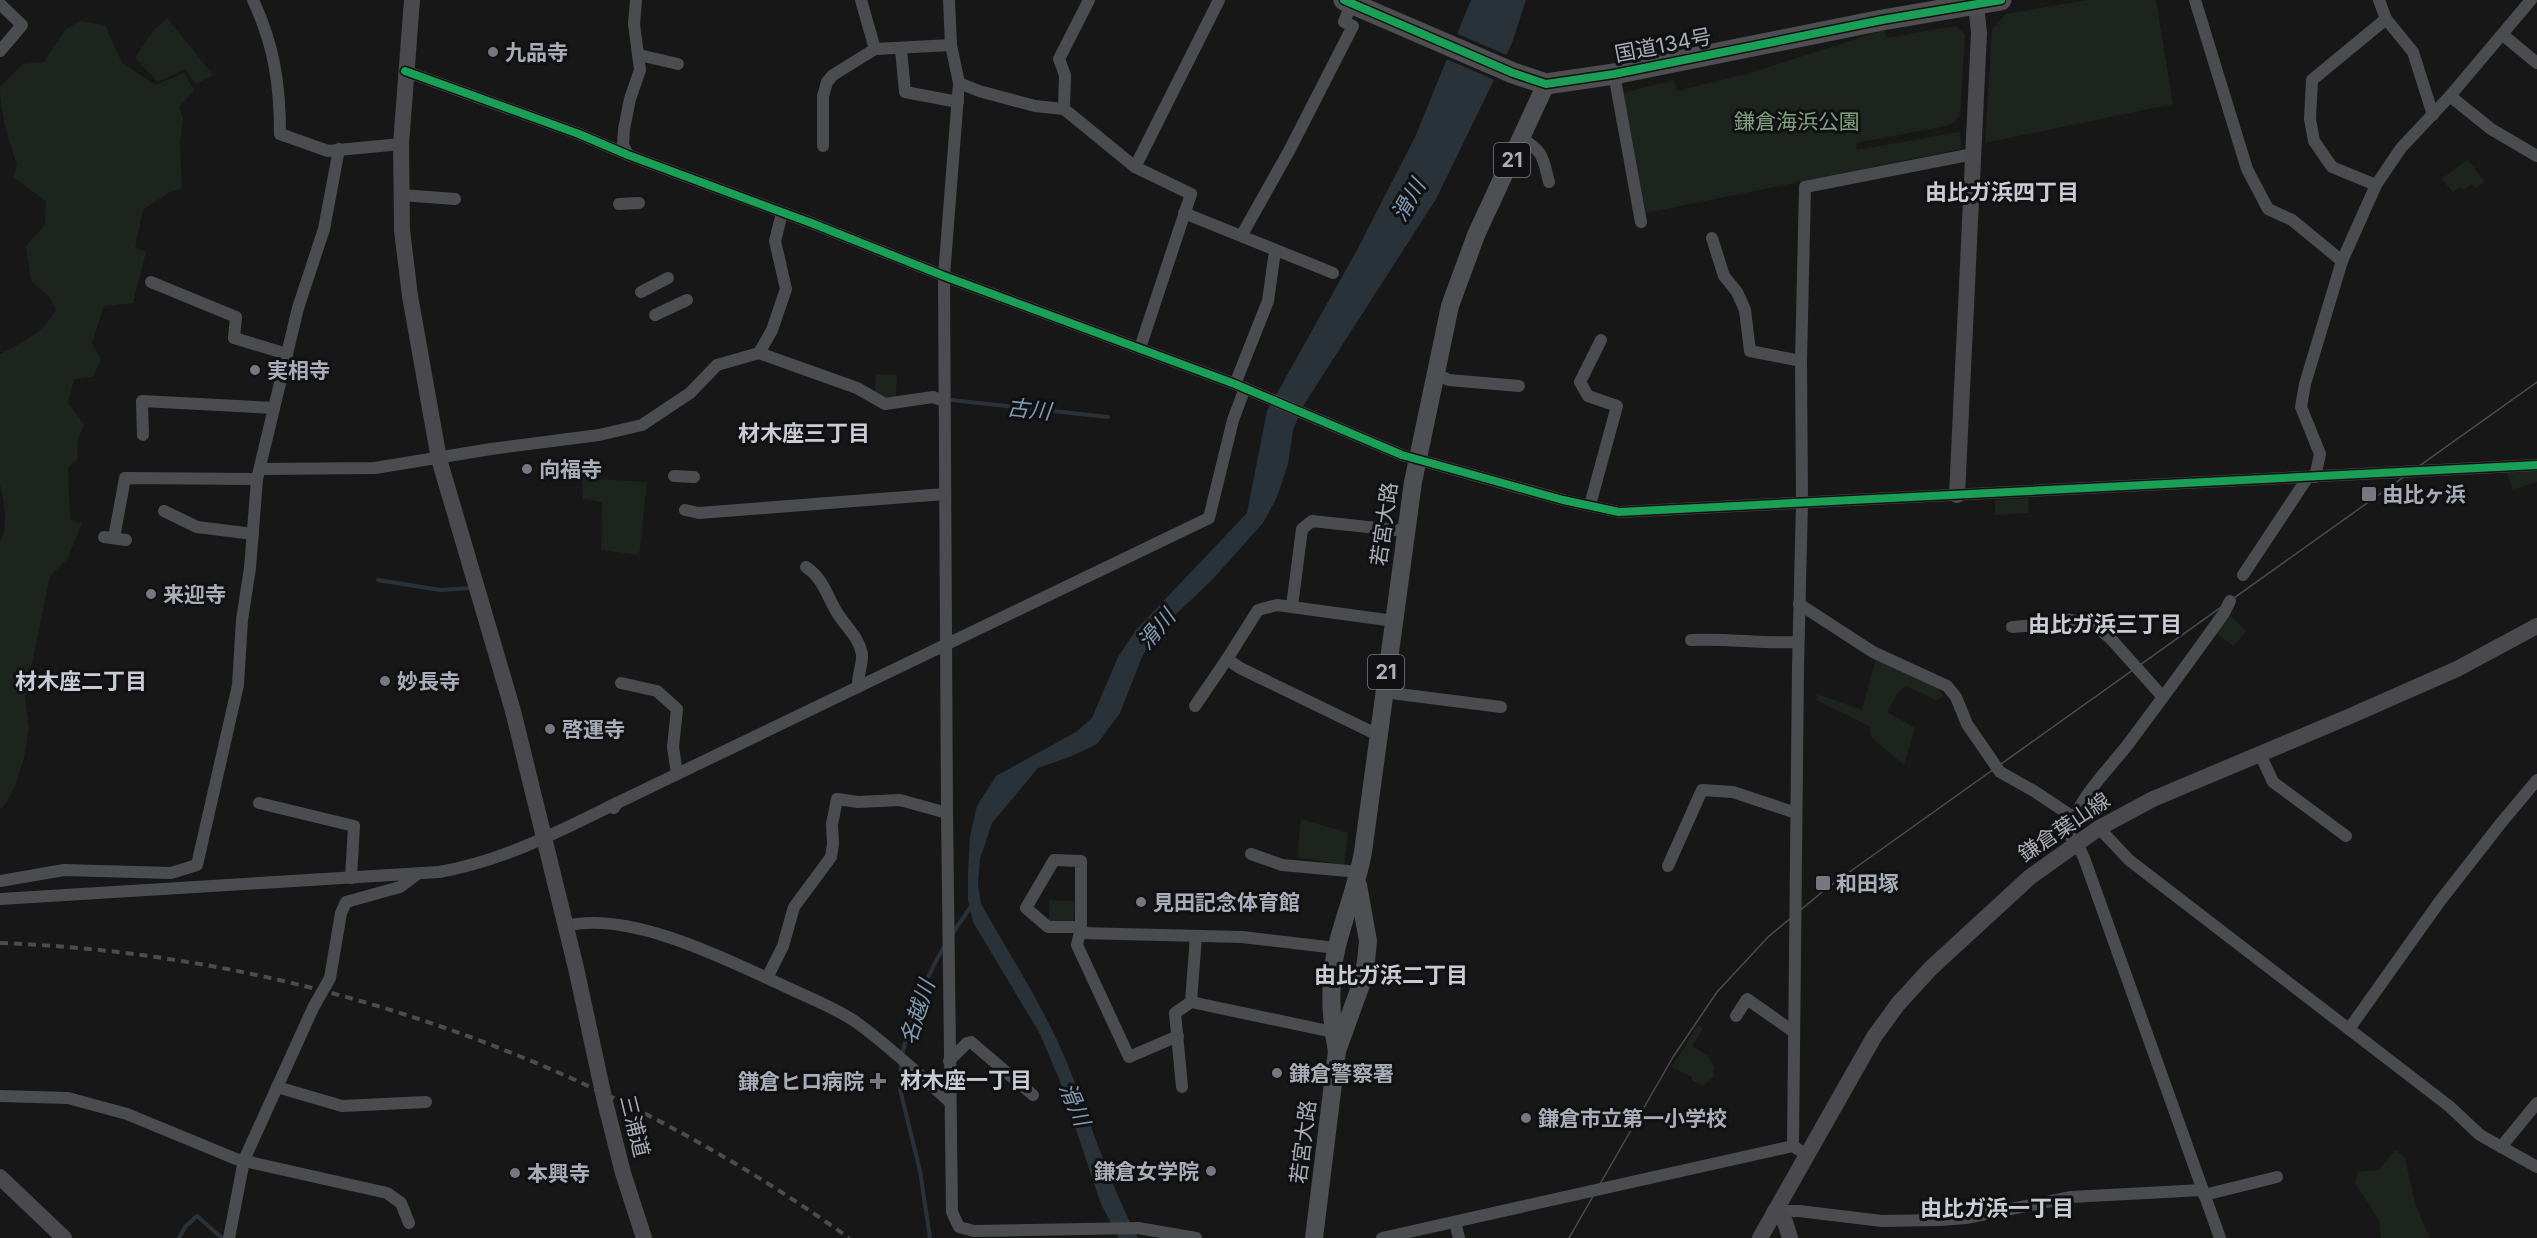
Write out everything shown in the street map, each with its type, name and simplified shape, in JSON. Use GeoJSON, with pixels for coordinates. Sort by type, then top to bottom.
{"type":"FeatureCollection","features":[{"type":"Feature","properties":{"kind":"highway","name":"国道134号"},"geometry":{"type":"LineString","coordinates":[[1346,6],[1536,83],[1546,84],[1614,74],[1882,20],[2001,0]]}},
{"type":"Feature","properties":{"kind":"main road","name":"若宮大路"},"geometry":{"type":"LineString","coordinates":[[1337,1051],[1333,1032],[1332,987],[1336,948],[1358,878],[1405,531],[1417,460],[1450,306],[1485,214],[1546,84]]}},
{"type":"Feature","properties":{"kind":"main road","name":"若宮大路"},"geometry":{"type":"LineString","coordinates":[[1314,1238],[1337,1051],[1363,979],[1366,961],[1368,941],[1358,878]]}},
{"type":"Feature","properties":{"kind":"street"},"geometry":{"type":"LineString","coordinates":[[253,0],[266,28],[273,55],[280,105],[280,134],[328,151],[401,144]]}},
{"type":"Feature","properties":{"kind":"street","name":"三浦道"},"geometry":{"type":"LineString","coordinates":[[412,0],[405,71],[401,195],[405,260],[439,459],[513,711],[589,1023],[605,1102],[644,1238]]}},
{"type":"Feature","properties":{"kind":"street"},"geometry":{"type":"LineString","coordinates":[[628,155],[623,145],[624,129],[630,99],[640,70],[634,24],[636,0]]}},
{"type":"Feature","properties":{"kind":"street"},"geometry":{"type":"LineString","coordinates":[[861,0],[875,49]]}},
{"type":"Feature","properties":{"kind":"street"},"geometry":{"type":"LineString","coordinates":[[949,0],[951,45],[959,83],[944,276],[952,1212],[959,1227],[974,1235],[1138,1228],[1196,1238]]}},
{"type":"Feature","properties":{"kind":"street"},"geometry":{"type":"LineString","coordinates":[[1064,109],[1065,75],[1059,59],[1089,0]]}},
{"type":"Feature","properties":{"kind":"street"},"geometry":{"type":"LineString","coordinates":[[1135,167],[1219,0]]}},
{"type":"Feature","properties":{"kind":"street"},"geometry":{"type":"LineString","coordinates":[[2195,0],[2247,169],[2268,209],[2292,220],[2342,261]]}},
{"type":"Feature","properties":{"kind":"street"},"geometry":{"type":"LineString","coordinates":[[2379,0],[2386,19],[2413,52],[2433,115]]}},
{"type":"Feature","properties":{"kind":"street"},"geometry":{"type":"LineString","coordinates":[[2243,575],[2311,477],[2320,454],[2301,407],[2305,384],[2342,261],[2376,185],[2401,148],[2450,96],[2531,0]]}},
{"type":"Feature","properties":{"kind":"street"},"geometry":{"type":"LineString","coordinates":[[0,4],[22,25],[0,51]]}},
{"type":"Feature","properties":{"kind":"street"},"geometry":{"type":"LineString","coordinates":[[1957,495],[1979,33],[1976,5]]}},
{"type":"Feature","properties":{"kind":"street"},"geometry":{"type":"LineString","coordinates":[[1243,237],[1244,231],[1289,151],[1353,26],[1344,22],[1346,6]]}},
{"type":"Feature","properties":{"kind":"street"},"geometry":{"type":"LineString","coordinates":[[2376,185],[2332,167],[2314,141],[2310,119],[2312,80],[2386,19]]}},
{"type":"Feature","properties":{"kind":"street"},"geometry":{"type":"LineString","coordinates":[[2503,34],[2537,63]]}},
{"type":"Feature","properties":{"kind":"street"},"geometry":{"type":"LineString","coordinates":[[823,146],[822,96],[827,81],[833,75],[875,49],[951,45]]}},
{"type":"Feature","properties":{"kind":"street"},"geometry":{"type":"LineString","coordinates":[[901,49],[905,92],[958,102]]}},
{"type":"Feature","properties":{"kind":"street"},"geometry":{"type":"LineString","coordinates":[[639,55],[678,64]]}},
{"type":"Feature","properties":{"kind":"street"},"geometry":{"type":"LineString","coordinates":[[405,71],[579,134],[628,155],[944,276],[1240,386],[1417,460],[1563,500],[1619,512],[2537,465]]}},
{"type":"Feature","properties":{"kind":"street"},"geometry":{"type":"LineString","coordinates":[[1614,74],[1641,222]]}},
{"type":"Feature","properties":{"kind":"street"},"geometry":{"type":"LineString","coordinates":[[959,83],[1035,106],[1064,109],[1135,167],[1191,194],[1140,348]]}},
{"type":"Feature","properties":{"kind":"street"},"geometry":{"type":"LineString","coordinates":[[2450,96],[2491,129],[2537,156]]}},
{"type":"Feature","properties":{"kind":"street"},"geometry":{"type":"LineString","coordinates":[[1522,139],[1536,147],[1542,155],[1549,182]]}},
{"type":"Feature","properties":{"kind":"street"},"geometry":{"type":"LineString","coordinates":[[0,881],[64,870],[171,873],[197,865],[238,685],[242,620],[259,474],[298,308],[324,229],[339,149]]}},
{"type":"Feature","properties":{"kind":"street"},"geometry":{"type":"LineString","coordinates":[[1382,1238],[1800,1150],[1794,1032],[1805,187],[1972,154]]}},
{"type":"Feature","properties":{"kind":"street"},"geometry":{"type":"LineString","coordinates":[[401,195],[456,199]]}},
{"type":"Feature","properties":{"kind":"street"},"geometry":{"type":"LineString","coordinates":[[619,204],[639,203]]}},
{"type":"Feature","properties":{"kind":"street"},"geometry":{"type":"LineString","coordinates":[[759,353],[772,330],[786,289],[775,241],[782,213]]}},
{"type":"Feature","properties":{"kind":"street"},"geometry":{"type":"LineString","coordinates":[[1184,213],[1333,273]]}},
{"type":"Feature","properties":{"kind":"street"},"geometry":{"type":"LineString","coordinates":[[1712,238],[1724,276],[1737,292],[1745,310],[1750,351],[1801,361]]}},
{"type":"Feature","properties":{"kind":"street"},"geometry":{"type":"LineString","coordinates":[[0,899],[417,874],[475,865],[616,806],[677,774],[1209,518],[1240,386],[1268,301],[1275,251]]}},
{"type":"Feature","properties":{"kind":"street"},"geometry":{"type":"LineString","coordinates":[[641,292],[668,278]]}},
{"type":"Feature","properties":{"kind":"street"},"geometry":{"type":"LineString","coordinates":[[151,282],[237,317],[234,338],[286,354]]}},
{"type":"Feature","properties":{"kind":"street"},"geometry":{"type":"LineString","coordinates":[[655,315],[687,300]]}},
{"type":"Feature","properties":{"kind":"street"},"geometry":{"type":"LineString","coordinates":[[1590,505],[1617,406],[1588,396],[1580,382],[1602,340]]}},
{"type":"Feature","properties":{"kind":"street"},"geometry":{"type":"LineString","coordinates":[[115,538],[125,478],[375,468],[491,449],[599,435],[642,424],[690,393],[717,365],[759,353],[857,388],[885,404],[944,396]]}},
{"type":"Feature","properties":{"kind":"street"},"geometry":{"type":"LineString","coordinates":[[1436,374],[1449,380],[1519,386]]}},
{"type":"Feature","properties":{"kind":"street"},"geometry":{"type":"LineString","coordinates":[[143,435],[142,401],[274,408]]}},
{"type":"Feature","properties":{"kind":"street"},"geometry":{"type":"LineString","coordinates":[[674,476],[694,477]]}},
{"type":"Feature","properties":{"kind":"street"},"geometry":{"type":"LineString","coordinates":[[685,510],[699,513],[945,494]]}},
{"type":"Feature","properties":{"kind":"street"},"geometry":{"type":"LineString","coordinates":[[164,511],[196,527],[253,534]]}},
{"type":"Feature","properties":{"kind":"street"},"geometry":{"type":"LineString","coordinates":[[1292,606],[1302,529],[1312,521],[1405,531]]}},
{"type":"Feature","properties":{"kind":"street"},"geometry":{"type":"LineString","coordinates":[[806,567],[821,580],[838,615],[861,648],[858,687]]}},
{"type":"Feature","properties":{"kind":"street"},"geometry":{"type":"LineString","coordinates":[[2220,1238],[2077,843],[2068,834],[2073,817],[2088,791],[2127,745],[2224,613],[2230,601]]}},
{"type":"Feature","properties":{"kind":"street"},"geometry":{"type":"LineString","coordinates":[[1799,604],[1873,652],[1947,686],[1956,697],[1967,724],[2000,772],[2073,817]]}},
{"type":"Feature","properties":{"kind":"street"},"geometry":{"type":"LineString","coordinates":[[1195,706],[1258,610],[1277,605],[1292,606],[1394,621]]}},
{"type":"Feature","properties":{"kind":"street"},"geometry":{"type":"LineString","coordinates":[[2012,627],[2048,624],[2059,618],[2093,624],[2111,639],[2162,696]]}},
{"type":"Feature","properties":{"kind":"street","name":"鎌倉葉山線"},"geometry":{"type":"LineString","coordinates":[[1760,1238],[1775,1211],[1800,1150],[1898,1004],[1931,968],[2043,866],[2099,828],[2153,799],[2457,669],[2537,626]]}},
{"type":"Feature","properties":{"kind":"street"},"geometry":{"type":"LineString","coordinates":[[1691,640],[1737,639],[1762,644],[1798,642]]}},
{"type":"Feature","properties":{"kind":"street"},"geometry":{"type":"LineString","coordinates":[[1227,659],[1240,668],[1378,735]]}},
{"type":"Feature","properties":{"kind":"street"},"geometry":{"type":"LineString","coordinates":[[621,682],[657,690],[677,709],[673,747],[677,774]]}},
{"type":"Feature","properties":{"kind":"street"},"geometry":{"type":"LineString","coordinates":[[1383,692],[1501,707]]}},
{"type":"Feature","properties":{"kind":"street"},"geometry":{"type":"LineString","coordinates":[[2260,754],[2273,782],[2346,836]]}},
{"type":"Feature","properties":{"kind":"street"},"geometry":{"type":"LineString","coordinates":[[2349,1029],[2440,901],[2537,780]]}},
{"type":"Feature","properties":{"kind":"street"},"geometry":{"type":"LineString","coordinates":[[1668,866],[1702,790],[1733,792],[1796,813]]}},
{"type":"Feature","properties":{"kind":"street"},"geometry":{"type":"LineString","coordinates":[[767,978],[783,945],[794,907],[831,857],[832,824],[837,799],[858,802],[900,800],[947,813]]}},
{"type":"Feature","properties":{"kind":"street"},"geometry":{"type":"LineString","coordinates":[[259,803],[354,825],[351,878]]}},
{"type":"Feature","properties":{"kind":"street"},"geometry":{"type":"LineString","coordinates":[[2099,828],[2129,860],[2449,1106],[2480,1135],[2537,1167]]}},
{"type":"Feature","properties":{"kind":"street"},"geometry":{"type":"LineString","coordinates":[[1251,854],[1282,865],[1358,878]]}},
{"type":"Feature","properties":{"kind":"street"},"geometry":{"type":"LineString","coordinates":[[1178,1036],[1129,1057],[1077,945],[1081,930],[1081,861],[1054,860],[1026,908],[1048,927],[1081,930],[1196,936],[1242,937],[1336,948]]}},
{"type":"Feature","properties":{"kind":"street"},"geometry":{"type":"LineString","coordinates":[[230,1238],[244,1160],[313,1008],[330,978],[346,902],[400,887],[417,874]]}},
{"type":"Feature","properties":{"kind":"street"},"geometry":{"type":"LineString","coordinates":[[566,926],[580,922],[639,930],[693,946],[767,978],[854,1021],[950,1102]]}},
{"type":"Feature","properties":{"kind":"street"},"geometry":{"type":"LineString","coordinates":[[1191,1002],[1196,936]]}},
{"type":"Feature","properties":{"kind":"street"},"geometry":{"type":"LineString","coordinates":[[1736,1016],[1747,999],[1794,1032]]}},
{"type":"Feature","properties":{"kind":"street"},"geometry":{"type":"LineString","coordinates":[[1182,1087],[1175,1013],[1191,1002],[1333,1032]]}},
{"type":"Feature","properties":{"kind":"street"},"geometry":{"type":"LineString","coordinates":[[949,1061],[966,1043],[971,1042],[1033,1095]]}},
{"type":"Feature","properties":{"kind":"street"},"geometry":{"type":"LineString","coordinates":[[277,1088],[342,1106],[426,1102]]}},
{"type":"Feature","properties":{"kind":"street"},"geometry":{"type":"LineString","coordinates":[[0,1096],[68,1098],[127,1114],[236,1159],[387,1193],[401,1203],[409,1223]]}},
{"type":"Feature","properties":{"kind":"street"},"geometry":{"type":"LineString","coordinates":[[2501,1147],[2537,1103]]}},
{"type":"Feature","properties":{"kind":"street"},"geometry":{"type":"LineString","coordinates":[[0,1177],[64,1238]]}},
{"type":"Feature","properties":{"kind":"street"},"geometry":{"type":"LineString","coordinates":[[1775,1211],[1799,1211],[1882,1221],[1966,1218],[2071,1197],[2203,1192],[2277,1177]]}},
{"type":"Feature","properties":{"kind":"street"},"geometry":{"type":"LineString","coordinates":[[1775,1211],[1785,1222],[1791,1238]]}},
{"type":"Feature","properties":{"kind":"street"},"geometry":{"type":"LineString","coordinates":[[1455,1222],[1458,1238]]}},
{"type":"Feature","properties":{"kind":"green space"},"geometry":{"type":"Polygon","coordinates":[[[2088,0],[2156,0],[2173,104],[1985,143],[1992,29],[2006,14],[2088,0]]]}},
{"type":"Feature","properties":{"kind":"green space"},"geometry":{"type":"Polygon","coordinates":[[[167,18],[213,75],[196,84],[185,69],[158,82],[135,58],[154,30],[167,18]]]}},
{"type":"Feature","properties":{"kind":"green space"},"geometry":{"type":"Polygon","coordinates":[[[80,21],[105,25],[122,63],[155,85],[184,73],[194,90],[179,107],[183,119],[180,143],[182,188],[168,193],[143,210],[135,247],[146,252],[133,303],[104,306],[92,343],[101,359],[93,377],[74,379],[68,403],[84,424],[78,440],[77,460],[68,467],[70,520],[82,523],[68,558],[50,576],[25,697],[29,728],[24,758],[15,786],[5,805],[0,809],[0,542],[5,521],[0,484],[0,354],[39,331],[56,309],[49,296],[31,281],[26,246],[45,225],[46,201],[13,177],[17,165],[3,117],[0,87],[23,64],[44,62],[66,29],[80,21]]]}},
{"type":"Feature","properties":{"kind":"green space","name":"鎌倉海浜公園"},"geometry":{"type":"Polygon","coordinates":[[[1956,26],[1965,34],[1960,116],[1950,125],[1856,143],[1857,150],[1960,132],[1961,149],[1646,213],[1623,93],[1674,80],[1677,91],[1750,73],[1884,30],[1887,38],[1956,26]]]}},
{"type":"Feature","properties":{"kind":"green space"},"geometry":{"type":"Polygon","coordinates":[[[2468,159],[2484,182],[2476,188],[2471,184],[2464,190],[2460,187],[2453,192],[2442,179],[2468,159]]]}},
{"type":"Feature","properties":{"kind":"green space"},"geometry":{"type":"Polygon","coordinates":[[[876,374],[897,375],[896,397],[886,399],[875,392],[876,374]]]}},
{"type":"Feature","properties":{"kind":"green space"},"geometry":{"type":"Polygon","coordinates":[[[2537,471],[2537,482],[2513,490],[2507,473],[2537,471]]]}},
{"type":"Feature","properties":{"kind":"green space"},"geometry":{"type":"Polygon","coordinates":[[[582,478],[647,482],[639,555],[601,550],[602,502],[583,499],[582,478]]]}},
{"type":"Feature","properties":{"kind":"green space"},"geometry":{"type":"Polygon","coordinates":[[[2029,498],[2028,513],[1995,515],[1995,500],[2029,498]]]}},
{"type":"Feature","properties":{"kind":"green space"},"geometry":{"type":"Polygon","coordinates":[[[2228,614],[2246,631],[2234,646],[2215,633],[2228,614]]]}},
{"type":"Feature","properties":{"kind":"green space"},"geometry":{"type":"Polygon","coordinates":[[[1876,658],[1933,683],[1944,696],[1936,700],[1906,686],[1898,693],[1887,712],[1915,728],[1904,765],[1871,737],[1869,726],[1816,700],[1817,694],[1862,710],[1876,658]]]}},
{"type":"Feature","properties":{"kind":"green space"},"geometry":{"type":"Polygon","coordinates":[[[1301,819],[1348,833],[1344,865],[1297,857],[1301,819]]]}},
{"type":"Feature","properties":{"kind":"green space"},"geometry":{"type":"Polygon","coordinates":[[[1049,900],[1075,901],[1073,923],[1049,922],[1049,900]]]}},
{"type":"Feature","properties":{"kind":"green space"},"geometry":{"type":"Polygon","coordinates":[[[1698,1025],[1703,1028],[1692,1046],[1708,1056],[1715,1068],[1714,1076],[1703,1086],[1692,1080],[1692,1077],[1672,1067],[1698,1025]]]}},
{"type":"Feature","properties":{"kind":"green space"},"geometry":{"type":"Polygon","coordinates":[[[2395,1150],[2405,1158],[2415,1204],[2430,1238],[2381,1238],[2379,1220],[2355,1183],[2358,1172],[2379,1170],[2395,1150]]]}},
{"type":"Feature","properties":{"kind":"water","name":"滑川"},"geometry":{"type":"Polygon","coordinates":[[[1471,0],[1526,0],[1512,43],[1436,199],[1303,406],[1293,430],[1288,464],[1277,497],[1263,523],[1211,581],[1155,634],[1142,657],[1120,713],[1097,744],[1038,768],[992,823],[980,859],[978,884],[981,904],[1037,1000],[1057,1040],[1108,1172],[1138,1238],[1119,1238],[1101,1204],[1059,1079],[1040,1034],[973,922],[968,900],[968,873],[970,836],[977,806],[996,776],[1076,732],[1092,718],[1118,657],[1136,630],[1247,513],[1267,411],[1357,250],[1415,137],[1471,0]]]}},
{"type":"Feature","properties":{"kind":"pier"},"geometry":{"type":"Polygon","coordinates":[[[1455,33],[1509,56],[1497,81],[1444,58],[1455,33]]]}},
{"type":"Feature","properties":{"kind":"waterway","name":"古川"},"geometry":{"type":"LineString","coordinates":[[951,400],[1108,417]]}},
{"type":"Feature","properties":{"kind":"waterway"},"geometry":{"type":"LineString","coordinates":[[378,580],[440,590],[472,588]]}},
{"type":"Feature","properties":{"kind":"waterway","name":"名越川"},"geometry":{"type":"LineString","coordinates":[[952,934],[972,905]]}},
{"type":"Feature","properties":{"kind":"waterway","name":"名越川"},"geometry":{"type":"LineString","coordinates":[[902,1055],[919,998],[945,945]]}},
{"type":"Feature","properties":{"kind":"waterway","name":"名越川"},"geometry":{"type":"LineString","coordinates":[[901,1062],[900,1089],[920,1171],[930,1238]]}},
{"type":"Feature","properties":{"kind":"waterway","name":"名越川"},"geometry":{"type":"LineString","coordinates":[[179,1238],[186,1226],[197,1216],[222,1238]]}},
{"type":"Feature","properties":{"kind":"tram line"},"geometry":{"type":"LineString","coordinates":[[1569,1238],[1673,1057],[1717,992],[1768,937],[1827,888],[2537,382]]}},
{"type":"Feature","properties":{"kind":"railway"},"geometry":{"type":"LineString","coordinates":[[0,943],[114,952],[226,969],[337,995],[446,1028],[552,1070],[655,1119],[754,1175],[849,1238]]}},
{"type":"Feature","properties":{"kind":"cycle path"},"geometry":{"type":"LineString","coordinates":[[1344,0],[1513,73],[1546,84],[1614,74],[1882,20],[2001,0]]}},
{"type":"Feature","properties":{"kind":"cycle path"},"geometry":{"type":"LineString","coordinates":[[405,71],[579,134],[628,155],[814,224],[944,276],[1235,384],[1402,455],[1563,500],[1619,512],[2537,465]]}},
{"type":"Feature","properties":{"kind":"place","name":"九品寺"},"geometry":{"type":"Point","coordinates":[493,52]}},
{"type":"Feature","properties":{"kind":"place","name":"実相寺"},"geometry":{"type":"Point","coordinates":[255,370]}},
{"type":"Feature","properties":{"kind":"place","name":"向福寺"},"geometry":{"type":"Point","coordinates":[527,469]}},
{"type":"Feature","properties":{"kind":"place","name":"由比ヶ浜"},"geometry":{"type":"Point","coordinates":[2369,494]}},
{"type":"Feature","properties":{"kind":"place","name":"来迎寺"},"geometry":{"type":"Point","coordinates":[151,594]}},
{"type":"Feature","properties":{"kind":"place","name":"妙長寺"},"geometry":{"type":"Point","coordinates":[385,681]}},
{"type":"Feature","properties":{"kind":"place","name":"啓運寺"},"geometry":{"type":"Point","coordinates":[550,729]}},
{"type":"Feature","properties":{"kind":"place","name":"和田塚"},"geometry":{"type":"Point","coordinates":[1823,883]}},
{"type":"Feature","properties":{"kind":"place","name":"見田記念体育館"},"geometry":{"type":"Point","coordinates":[1141,902]}},
{"type":"Feature","properties":{"kind":"place","name":"鎌倉警察署"},"geometry":{"type":"Point","coordinates":[1277,1073]}},
{"type":"Feature","properties":{"kind":"place","name":"鎌倉ヒロ病院"},"geometry":{"type":"Point","coordinates":[878,1081]}},
{"type":"Feature","properties":{"kind":"place","name":"鎌倉市立第一小学校"},"geometry":{"type":"Point","coordinates":[1526,1118]}},
{"type":"Feature","properties":{"kind":"place","name":"鎌倉女学院"},"geometry":{"type":"Point","coordinates":[1211,1171]}},
{"type":"Feature","properties":{"kind":"place","name":"本興寺"},"geometry":{"type":"Point","coordinates":[515,1173]}},
{"type":"Feature","properties":{"kind":"district","name":"由比ガ浜四丁目"},"geometry":{"type":"Point","coordinates":[2002,192]}},
{"type":"Feature","properties":{"kind":"district","name":"材木座三丁目"},"geometry":{"type":"Point","coordinates":[804,433]}},
{"type":"Feature","properties":{"kind":"district","name":"由比ガ浜三丁目"},"geometry":{"type":"Point","coordinates":[2105,624]}},
{"type":"Feature","properties":{"kind":"district","name":"材木座二丁目"},"geometry":{"type":"Point","coordinates":[81,681]}},
{"type":"Feature","properties":{"kind":"district","name":"由比ガ浜二丁目"},"geometry":{"type":"Point","coordinates":[1391,975]}},
{"type":"Feature","properties":{"kind":"district","name":"材木座一丁目"},"geometry":{"type":"Point","coordinates":[966,1080]}},
{"type":"Feature","properties":{"kind":"district","name":"由比ガ浜一丁目"},"geometry":{"type":"Point","coordinates":[1997,1208]}}]}
